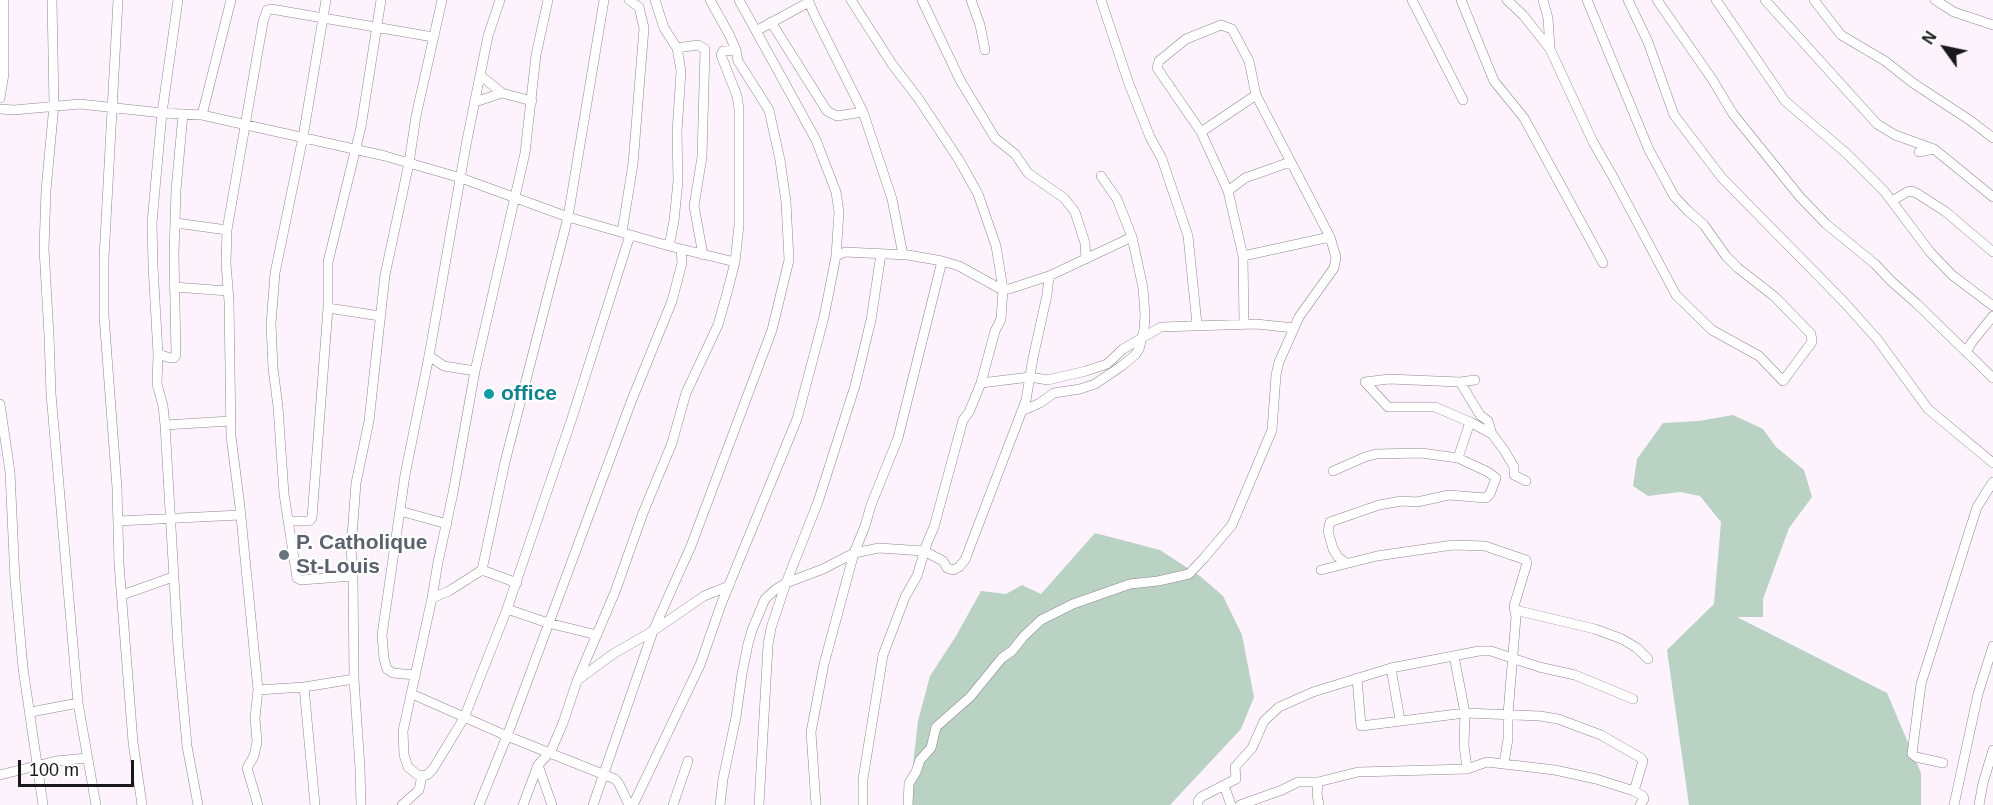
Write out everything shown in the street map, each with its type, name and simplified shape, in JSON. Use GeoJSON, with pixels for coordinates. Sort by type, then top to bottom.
{"type":"FeatureCollection","features":[{"type":"Feature","properties":{"kind":"street"},"geometry":{"type":"LineString","coordinates":[[0,98],[4,74],[4,0]]}},
{"type":"Feature","properties":{"kind":"street"},"geometry":{"type":"LineString","coordinates":[[52,0],[54,105],[46,190],[44,260],[51,394],[78,703],[96,805]]}},
{"type":"Feature","properties":{"kind":"street"},"geometry":{"type":"LineString","coordinates":[[118,0],[104,258],[104,316],[133,742],[142,805]]}},
{"type":"Feature","properties":{"kind":"street"},"geometry":{"type":"LineString","coordinates":[[178,0],[162,113],[152,223],[153,266],[158,354],[156,374],[165,426],[172,577],[187,746],[198,805]]}},
{"type":"Feature","properties":{"kind":"street"},"geometry":{"type":"LineString","coordinates":[[202,115],[231,0]]}},
{"type":"Feature","properties":{"kind":"street"},"geometry":{"type":"LineString","coordinates":[[326,0],[303,137],[279,249],[271,324],[273,368],[284,494],[297,578],[301,580],[353,576]]}},
{"type":"Feature","properties":{"kind":"street"},"geometry":{"type":"LineString","coordinates":[[289,521],[309,521],[312,518],[328,308],[328,262],[356,148],[381,0]]}},
{"type":"Feature","properties":{"kind":"street"},"geometry":{"type":"LineString","coordinates":[[361,805],[354,679],[351,549],[356,483],[369,421],[389,247],[409,163],[416,116],[442,0]]}},
{"type":"Feature","properties":{"kind":"street"},"geometry":{"type":"LineString","coordinates":[[415,675],[389,671],[382,646],[382,635],[405,475],[480,75],[490,26],[500,0]]}},
{"type":"Feature","properties":{"kind":"street"},"geometry":{"type":"LineString","coordinates":[[548,0],[536,55],[525,153],[475,371],[447,524],[403,731],[404,755],[412,771],[422,776],[428,775],[433,769],[464,718],[517,583],[626,234],[644,28],[641,11],[629,0]]}},
{"type":"Feature","properties":{"kind":"street"},"geometry":{"type":"LineString","coordinates":[[432,598],[449,591],[482,570],[505,462],[568,217],[604,0]]}},
{"type":"Feature","properties":{"kind":"street"},"geometry":{"type":"LineString","coordinates":[[655,0],[664,28],[677,48],[681,71],[677,132],[678,182],[669,246]]}},
{"type":"Feature","properties":{"kind":"street"},"geometry":{"type":"LineString","coordinates":[[592,805],[653,631],[691,546],[760,361],[773,324],[789,260],[786,202],[780,160],[769,111],[738,61],[729,34],[710,0]]}},
{"type":"Feature","properties":{"kind":"street"},"geometry":{"type":"LineString","coordinates":[[631,805],[700,665],[799,412],[824,317],[836,256],[840,226],[836,192],[812,130],[739,0]]}},
{"type":"Feature","properties":{"kind":"street"},"geometry":{"type":"LineString","coordinates":[[851,0],[892,64],[918,98],[959,160],[978,194],[996,246],[1003,289],[1001,319],[995,332],[981,383],[969,412],[963,420],[942,501],[917,576],[905,597],[881,663],[863,779],[863,805]]}},
{"type":"Feature","properties":{"kind":"street"},"geometry":{"type":"LineString","coordinates":[[922,0],[960,80],[995,138],[1015,154],[1028,173],[1064,198],[1075,212],[1085,243],[1086,259]]}},
{"type":"Feature","properties":{"kind":"street"},"geometry":{"type":"LineString","coordinates":[[971,0],[986,50]]}},
{"type":"Feature","properties":{"kind":"street"},"geometry":{"type":"LineString","coordinates":[[1101,0],[1129,84],[1150,137],[1162,159],[1188,236],[1197,324]]}},
{"type":"Feature","properties":{"kind":"street"},"geometry":{"type":"LineString","coordinates":[[1412,0],[1463,100]]}},
{"type":"Feature","properties":{"kind":"street"},"geometry":{"type":"LineString","coordinates":[[1461,0],[1494,81],[1524,118],[1603,263]]}},
{"type":"Feature","properties":{"kind":"street"},"geometry":{"type":"LineString","coordinates":[[1507,0],[1523,15],[1550,49],[1593,142],[1676,295],[1712,330],[1759,356],[1783,381],[1812,342],[1811,334],[1775,297],[1726,256],[1704,225],[1674,196],[1649,150],[1587,0]]}},
{"type":"Feature","properties":{"kind":"street"},"geometry":{"type":"LineString","coordinates":[[1543,0],[1548,18],[1550,49]]}},
{"type":"Feature","properties":{"kind":"street"},"geometry":{"type":"LineString","coordinates":[[1628,0],[1648,42],[1674,115],[1722,178],[1877,339],[1928,409],[1993,463]]}},
{"type":"Feature","properties":{"kind":"street"},"geometry":{"type":"LineString","coordinates":[[1657,0],[1712,79],[1733,114],[1800,197],[1826,224],[1875,264],[1993,378]]}},
{"type":"Feature","properties":{"kind":"street"},"geometry":{"type":"LineString","coordinates":[[1716,0],[1785,101],[1846,153],[1892,201],[1922,242],[1945,267],[1993,306]]}},
{"type":"Feature","properties":{"kind":"street"},"geometry":{"type":"LineString","coordinates":[[1765,0],[1877,124],[1895,135],[1934,149],[1993,197]]}},
{"type":"Feature","properties":{"kind":"street"},"geometry":{"type":"LineString","coordinates":[[1814,0],[1841,35],[1885,61],[1993,138]]}},
{"type":"Feature","properties":{"kind":"street"},"geometry":{"type":"LineString","coordinates":[[1935,0],[1954,12],[1993,25]]}},
{"type":"Feature","properties":{"kind":"street"},"geometry":{"type":"LineString","coordinates":[[756,31],[809,1],[863,112],[888,183],[903,255]]}},
{"type":"Feature","properties":{"kind":"street"},"geometry":{"type":"LineString","coordinates":[[258,805],[247,768],[254,756],[257,742],[255,718],[258,690],[230,421],[226,263],[227,230],[254,66],[267,10],[271,9],[433,37]]}},
{"type":"Feature","properties":{"kind":"street"},"geometry":{"type":"LineString","coordinates":[[771,22],[827,111],[837,116],[863,112]]}},
{"type":"Feature","properties":{"kind":"street"},"geometry":{"type":"LineString","coordinates":[[908,805],[909,783],[920,760],[931,748],[936,727],[970,697],[1002,658],[1012,651],[1041,620],[1073,604],[1130,584],[1158,581],[1188,574],[1224,537],[1232,525],[1272,430],[1277,370],[1299,317],[1334,268],[1336,257],[1330,237],[1256,96],[1249,61],[1232,29],[1221,25],[1186,39],[1159,61],[1157,68],[1201,132],[1228,191],[1243,256],[1244,324]]}},
{"type":"Feature","properties":{"kind":"street"},"geometry":{"type":"LineString","coordinates":[[677,48],[698,45],[705,49],[702,157],[694,206],[703,255]]}},
{"type":"Feature","properties":{"kind":"street"},"geometry":{"type":"LineString","coordinates":[[523,805],[538,765],[548,754],[563,723],[577,681],[615,592],[672,443],[686,393],[718,325],[735,262],[739,225],[739,109],[737,96],[721,55],[723,51],[736,50]]}},
{"type":"Feature","properties":{"kind":"street"},"geometry":{"type":"LineString","coordinates":[[480,75],[502,93],[532,101]]}},
{"type":"Feature","properties":{"kind":"street"},"geometry":{"type":"LineString","coordinates":[[475,102],[502,93]]}},
{"type":"Feature","properties":{"kind":"street"},"geometry":{"type":"LineString","coordinates":[[1201,132],[1256,96]]}},
{"type":"Feature","properties":{"kind":"street"},"geometry":{"type":"LineString","coordinates":[[0,109],[14,110],[80,104],[202,115],[246,124],[356,148],[461,178],[568,217],[735,262]]}},
{"type":"Feature","properties":{"kind":"street"},"geometry":{"type":"LineString","coordinates":[[158,354],[170,358],[176,355],[174,287],[176,190],[183,114]]}},
{"type":"Feature","properties":{"kind":"street"},"geometry":{"type":"LineString","coordinates":[[1919,152],[1934,149]]}},
{"type":"Feature","properties":{"kind":"street"},"geometry":{"type":"LineString","coordinates":[[1228,191],[1245,178],[1290,162]]}},
{"type":"Feature","properties":{"kind":"street"},"geometry":{"type":"LineString","coordinates":[[1022,411],[1040,403],[1054,393],[1080,389],[1100,381],[1135,355],[1142,339],[1146,321],[1143,288],[1132,237],[1117,200],[1101,176]]}},
{"type":"Feature","properties":{"kind":"street"},"geometry":{"type":"LineString","coordinates":[[1892,201],[1907,192],[1912,191],[1918,194],[1946,212],[1993,252]]}},
{"type":"Feature","properties":{"kind":"street"},"geometry":{"type":"LineString","coordinates":[[176,223],[227,230]]}},
{"type":"Feature","properties":{"kind":"street"},"geometry":{"type":"LineString","coordinates":[[836,256],[845,252],[903,255],[942,261],[959,266],[1003,289],[1017,287],[1049,276],[1132,237]]}},
{"type":"Feature","properties":{"kind":"street"},"geometry":{"type":"LineString","coordinates":[[1243,256],[1330,237]]}},
{"type":"Feature","properties":{"kind":"street"},"geometry":{"type":"LineString","coordinates":[[479,805],[507,736],[631,402],[672,300],[682,263],[681,249]]}},
{"type":"Feature","properties":{"kind":"street"},"geometry":{"type":"LineString","coordinates":[[759,805],[768,645],[786,583],[818,502],[855,386],[871,320],[881,254]]}},
{"type":"Feature","properties":{"kind":"street"},"geometry":{"type":"LineString","coordinates":[[816,805],[811,736],[825,656],[854,553],[898,438],[942,261]]}},
{"type":"Feature","properties":{"kind":"street"},"geometry":{"type":"LineString","coordinates":[[720,805],[742,674],[752,630],[765,599],[786,583],[823,569],[854,553],[879,548],[924,551],[943,561],[950,570],[959,567],[965,560],[1028,393],[1049,276]]}},
{"type":"Feature","properties":{"kind":"street"},"geometry":{"type":"LineString","coordinates":[[174,287],[228,291]]}},
{"type":"Feature","properties":{"kind":"street"},"geometry":{"type":"LineString","coordinates":[[328,308],[380,316]]}},
{"type":"Feature","properties":{"kind":"street"},"geometry":{"type":"LineString","coordinates":[[1966,352],[1993,316]]}},
{"type":"Feature","properties":{"kind":"street"},"geometry":{"type":"LineString","coordinates":[[981,383],[1030,376],[1048,380],[1104,365],[1115,358],[1125,347],[1161,327],[1197,324],[1256,324],[1294,328]]}},
{"type":"Feature","properties":{"kind":"street"},"geometry":{"type":"LineString","coordinates":[[429,356],[444,366],[475,371]]}},
{"type":"Feature","properties":{"kind":"street"},"geometry":{"type":"LineString","coordinates":[[1475,380],[1460,382],[1399,379],[1365,382],[1388,407],[1435,407],[1492,434]]}},
{"type":"Feature","properties":{"kind":"street"},"geometry":{"type":"LineString","coordinates":[[1460,382],[1480,415],[1488,421],[1492,434],[1514,467],[1514,475],[1526,482]]}},
{"type":"Feature","properties":{"kind":"street"},"geometry":{"type":"LineString","coordinates":[[0,404],[10,472],[15,580],[23,668],[43,805]]}},
{"type":"Feature","properties":{"kind":"street"},"geometry":{"type":"LineString","coordinates":[[165,426],[230,421]]}},
{"type":"Feature","properties":{"kind":"street"},"geometry":{"type":"LineString","coordinates":[[1458,458],[1470,422]]}},
{"type":"Feature","properties":{"kind":"street"},"geometry":{"type":"LineString","coordinates":[[1333,471],[1376,454],[1421,453],[1458,458],[1496,478],[1486,498],[1449,495],[1379,505],[1330,522],[1328,531],[1333,549],[1346,563]]}},
{"type":"Feature","properties":{"kind":"street"},"geometry":{"type":"LineString","coordinates":[[1943,763],[1916,758],[1912,754],[1921,684],[1977,507],[1993,482]]}},
{"type":"Feature","properties":{"kind":"street"},"geometry":{"type":"LineString","coordinates":[[400,511],[447,524]]}},
{"type":"Feature","properties":{"kind":"street"},"geometry":{"type":"LineString","coordinates":[[118,521],[240,515]]}},
{"type":"Feature","properties":{"kind":"street"},"geometry":{"type":"LineString","coordinates":[[1321,570],[1392,553],[1453,545],[1496,548],[1527,561],[1514,606],[1508,739],[1504,763]]}},
{"type":"Feature","properties":{"kind":"street"},"geometry":{"type":"LineString","coordinates":[[482,570],[517,583]]}},
{"type":"Feature","properties":{"kind":"street"},"geometry":{"type":"LineString","coordinates":[[122,595],[172,577]]}},
{"type":"Feature","properties":{"kind":"street"},"geometry":{"type":"LineString","coordinates":[[577,681],[613,654],[653,631],[704,596],[729,586]]}},
{"type":"Feature","properties":{"kind":"street"},"geometry":{"type":"LineString","coordinates":[[507,609],[548,623],[597,635]]}},
{"type":"Feature","properties":{"kind":"street"},"geometry":{"type":"LineString","coordinates":[[1515,610],[1595,629],[1622,639],[1637,648],[1648,659]]}},
{"type":"Feature","properties":{"kind":"street"},"geometry":{"type":"LineString","coordinates":[[1954,805],[1978,694],[1993,646]]}},
{"type":"Feature","properties":{"kind":"street"},"geometry":{"type":"LineString","coordinates":[[1198,805],[1201,797],[1236,779],[1235,767],[1252,748],[1264,721],[1279,707],[1313,692],[1391,668],[1485,651],[1597,682],[1633,699]]}},
{"type":"Feature","properties":{"kind":"street"},"geometry":{"type":"LineString","coordinates":[[1454,656],[1465,713],[1464,745],[1467,769]]}},
{"type":"Feature","properties":{"kind":"street"},"geometry":{"type":"LineString","coordinates":[[1391,668],[1400,720]]}},
{"type":"Feature","properties":{"kind":"street"},"geometry":{"type":"LineString","coordinates":[[1357,678],[1361,726],[1465,713],[1540,716],[1558,719],[1617,743],[1643,759],[1634,791]]}},
{"type":"Feature","properties":{"kind":"street"},"geometry":{"type":"LineString","coordinates":[[258,690],[304,687],[354,679]]}},
{"type":"Feature","properties":{"kind":"street"},"geometry":{"type":"LineString","coordinates":[[304,687],[315,805]]}},
{"type":"Feature","properties":{"kind":"street"},"geometry":{"type":"LineString","coordinates":[[412,694],[548,754],[604,774],[617,781],[631,805]]}},
{"type":"Feature","properties":{"kind":"street"},"geometry":{"type":"LineString","coordinates":[[31,712],[78,703]]}},
{"type":"Feature","properties":{"kind":"street"},"geometry":{"type":"LineString","coordinates":[[1979,805],[1993,750]]}},
{"type":"Feature","properties":{"kind":"street"},"geometry":{"type":"LineString","coordinates":[[0,775],[56,761],[87,758]]}},
{"type":"Feature","properties":{"kind":"street"},"geometry":{"type":"LineString","coordinates":[[673,805],[688,761]]}},
{"type":"Feature","properties":{"kind":"street"},"geometry":{"type":"LineString","coordinates":[[1240,805],[1298,782],[1318,782],[1358,772],[1467,769],[1487,762],[1573,774],[1634,791],[1644,797],[1640,805]]}},
{"type":"Feature","properties":{"kind":"street"},"geometry":{"type":"LineString","coordinates":[[538,765],[553,804]]}},
{"type":"Feature","properties":{"kind":"street"},"geometry":{"type":"LineString","coordinates":[[402,805],[419,790],[422,776]]}},
{"type":"Feature","properties":{"kind":"street"},"geometry":{"type":"LineString","coordinates":[[1318,782],[1319,805]]}},
{"type":"Feature","properties":{"kind":"street"},"geometry":{"type":"LineString","coordinates":[[1224,785],[1231,805]]}},
{"type":"Feature","properties":{"kind":"green space"},"geometry":{"type":"Polygon","coordinates":[[[1733,415],[1763,429],[1776,447],[1804,470],[1812,497],[1789,528],[1763,599],[1763,617],[1737,617],[1887,693],[1921,773],[1921,805],[1689,805],[1667,650],[1714,604],[1721,522],[1700,496],[1680,492],[1648,496],[1633,486],[1637,459],[1663,423],[1699,421],[1733,415]]]}},
{"type":"Feature","properties":{"kind":"green space"},"geometry":{"type":"Polygon","coordinates":[[[1095,533],[1160,550],[1200,576],[1223,596],[1242,635],[1254,697],[1241,729],[1170,805],[913,805],[911,782],[918,721],[930,676],[981,591],[1006,594],[1022,585],[1041,594],[1095,533]]]}},
{"type":"Feature","properties":{"kind":"place","name":"office"},"geometry":{"type":"Point","coordinates":[489,394]}},
{"type":"Feature","properties":{"kind":"place","name":"P. Catholique St-Louis"},"geometry":{"type":"Point","coordinates":[284,555]}}]}
